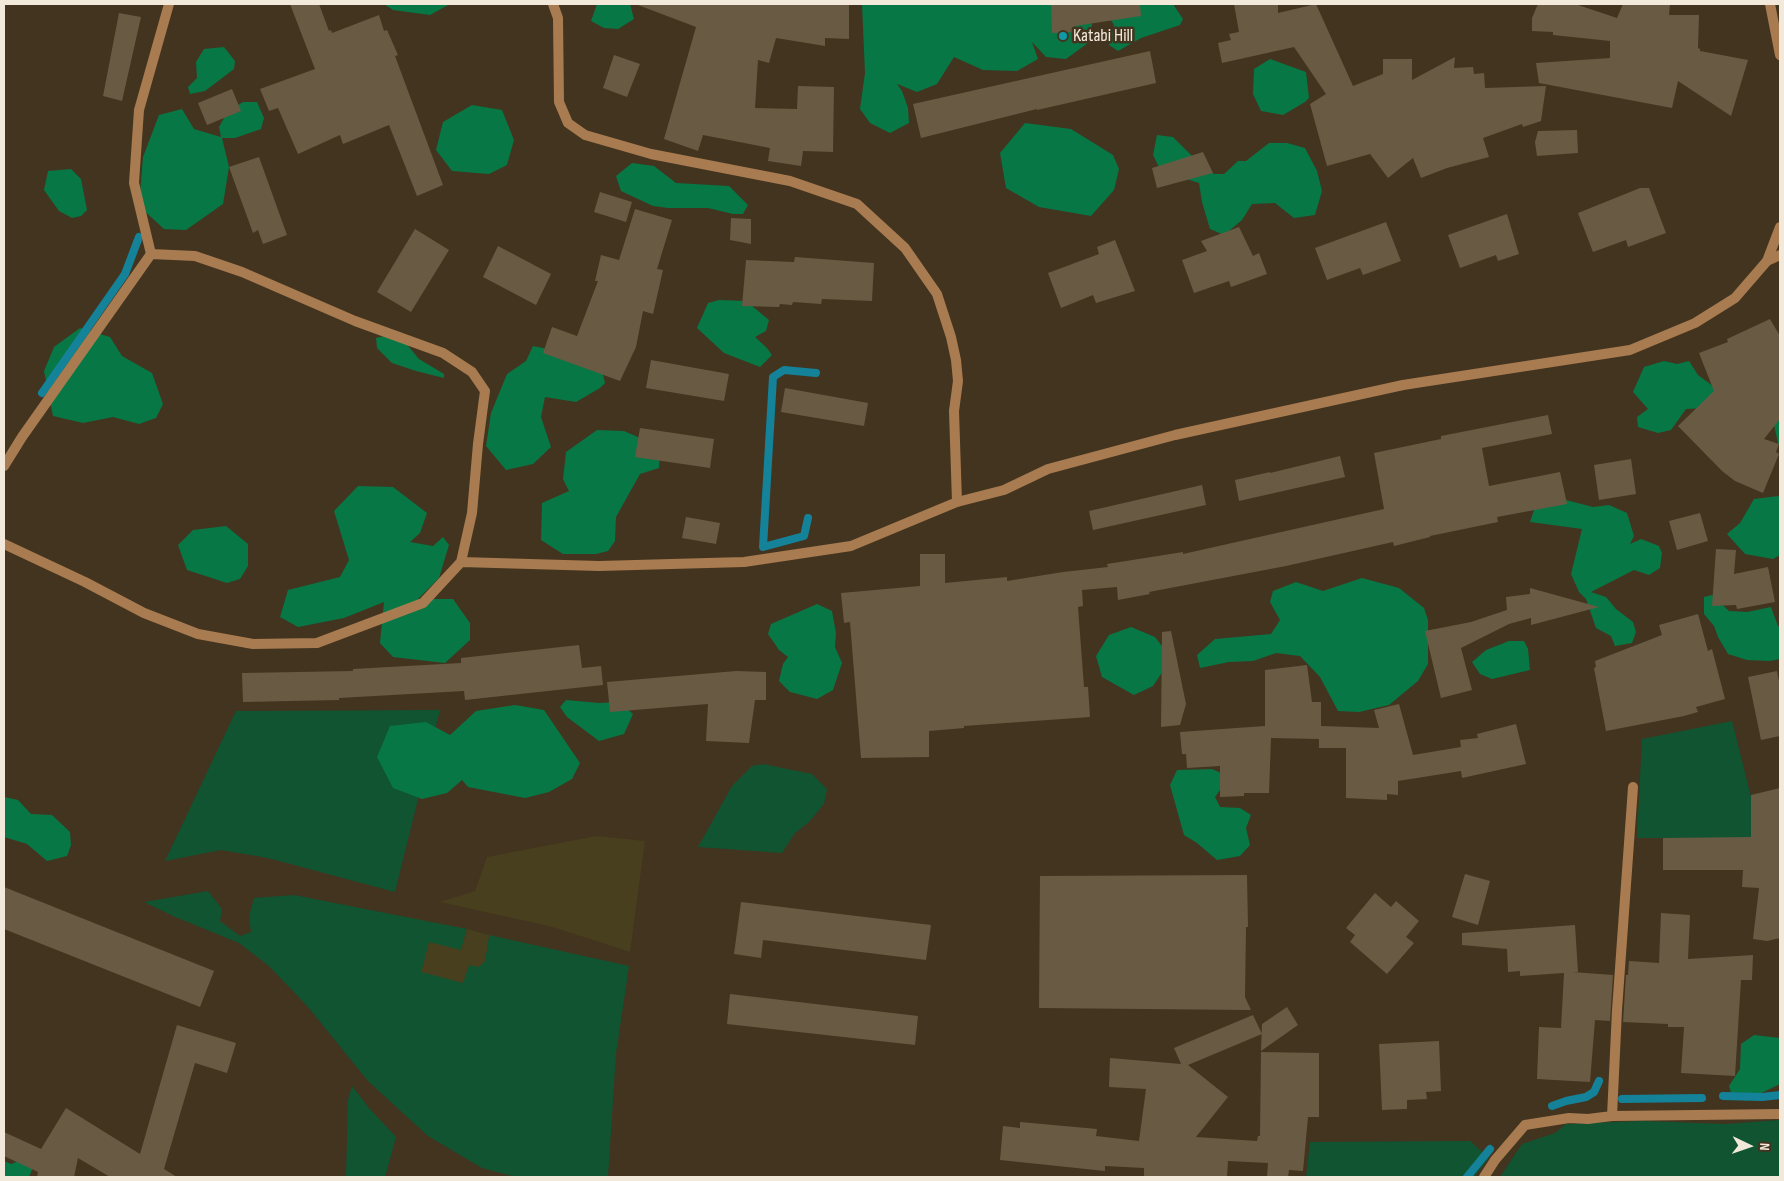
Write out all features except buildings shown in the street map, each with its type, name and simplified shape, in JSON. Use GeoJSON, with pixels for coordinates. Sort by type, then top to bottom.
{"type":"FeatureCollection","features":[{"type":"Feature","properties":{"kind":"street"},"geometry":{"type":"LineString","coordinates":[[4,466],[150,254],[134,183],[139,110],[169,4]]}},
{"type":"Feature","properties":{"kind":"street"},"geometry":{"type":"LineString","coordinates":[[553,4],[558,18],[559,102],[568,123],[585,135],[650,154],[790,181],[857,204],[905,248],[937,294],[951,337],[956,360],[958,381],[954,411],[956,502]]}},
{"type":"Feature","properties":{"kind":"street"},"geometry":{"type":"LineString","coordinates":[[1770,4],[1780,55]]}},
{"type":"Feature","properties":{"kind":"street"},"geometry":{"type":"LineString","coordinates":[[461,562],[599,566],[744,562],[851,546],[956,502],[1004,490],[1048,469],[1175,435],[1403,385],[1630,350],[1695,323],[1735,298],[1767,261],[1780,227]]}},
{"type":"Feature","properties":{"kind":"street"},"geometry":{"type":"LineString","coordinates":[[4,544],[85,582],[144,613],[198,634],[253,644],[316,642],[423,603],[461,562],[472,513],[485,391],[472,372],[443,353],[355,321],[242,272],[195,256],[150,254]]}},
{"type":"Feature","properties":{"kind":"street"},"geometry":{"type":"LineString","coordinates":[[1767,261],[1780,255]]}},
{"type":"Feature","properties":{"kind":"street"},"geometry":{"type":"LineString","coordinates":[[1612,1116],[1617,1010],[1633,787]]}},
{"type":"Feature","properties":{"kind":"street"},"geometry":{"type":"LineString","coordinates":[[1484,1177],[1494,1160],[1525,1125],[1569,1118],[1588,1119],[1612,1116],[1780,1114]]}},
{"type":"Feature","properties":{"kind":"green space"},"geometry":{"type":"Polygon","coordinates":[[[384,4],[450,4],[430,15],[393,10],[384,4]]]}},
{"type":"Feature","properties":{"kind":"green space"},"geometry":{"type":"Polygon","coordinates":[[[597,4],[630,4],[634,19],[618,29],[604,28],[591,21],[597,4]]]}},
{"type":"Feature","properties":{"kind":"green space"},"geometry":{"type":"Polygon","coordinates":[[[862,4],[1087,4],[1092,25],[1088,43],[1066,59],[1046,57],[1032,42],[1038,59],[1017,71],[983,70],[954,57],[937,84],[917,92],[897,84],[902,91],[908,108],[909,123],[890,133],[870,123],[860,109],[865,73],[862,4]]]}},
{"type":"Feature","properties":{"kind":"green space"},"geometry":{"type":"Polygon","coordinates":[[[1101,4],[1173,4],[1183,19],[1180,25],[1141,38],[1118,51],[1109,45],[1114,25],[1101,4]]]}},
{"type":"Feature","properties":{"kind":"green space"},"geometry":{"type":"Polygon","coordinates":[[[224,47],[235,61],[234,69],[205,91],[190,94],[188,87],[197,78],[196,62],[204,49],[224,47]]]}},
{"type":"Feature","properties":{"kind":"green space"},"geometry":{"type":"Polygon","coordinates":[[[1270,59],[1306,72],[1309,98],[1283,115],[1261,111],[1253,94],[1254,69],[1270,59]]]}},
{"type":"Feature","properties":{"kind":"green space"},"geometry":{"type":"Polygon","coordinates":[[[243,102],[257,102],[264,118],[261,129],[235,138],[222,138],[229,167],[223,204],[186,230],[164,229],[139,206],[143,157],[159,115],[182,109],[194,129],[221,137],[219,127],[228,111],[243,102]]]}},
{"type":"Feature","properties":{"kind":"green space"},"geometry":{"type":"Polygon","coordinates":[[[472,105],[502,110],[514,140],[507,165],[489,174],[452,171],[436,150],[443,122],[472,105]]]}},
{"type":"Feature","properties":{"kind":"green space"},"geometry":{"type":"Polygon","coordinates":[[[1025,123],[1071,129],[1113,155],[1119,169],[1114,190],[1091,216],[1039,207],[1006,188],[1000,153],[1025,123]]]}},
{"type":"Feature","properties":{"kind":"green space"},"geometry":{"type":"Polygon","coordinates":[[[1157,135],[1173,137],[1214,174],[1224,174],[1238,161],[1246,161],[1269,143],[1287,143],[1305,148],[1317,171],[1322,191],[1315,215],[1294,218],[1275,203],[1252,204],[1242,220],[1224,235],[1210,229],[1202,202],[1199,183],[1161,171],[1153,155],[1157,135]]]}},
{"type":"Feature","properties":{"kind":"green space"},"geometry":{"type":"Polygon","coordinates":[[[632,163],[654,166],[676,183],[729,186],[748,205],[743,214],[733,214],[708,208],[653,206],[621,191],[616,176],[632,163]]]}},
{"type":"Feature","properties":{"kind":"green space"},"geometry":{"type":"Polygon","coordinates":[[[71,169],[81,179],[87,210],[81,216],[72,218],[59,211],[44,190],[48,171],[71,169]]]}},
{"type":"Feature","properties":{"kind":"green space"},"geometry":{"type":"Polygon","coordinates":[[[719,300],[746,301],[769,320],[766,331],[755,337],[772,355],[760,367],[724,353],[697,328],[708,303],[719,300]]]}},
{"type":"Feature","properties":{"kind":"green space"},"geometry":{"type":"Polygon","coordinates":[[[80,328],[110,337],[122,356],[152,373],[163,404],[156,418],[139,424],[113,417],[83,423],[53,416],[44,371],[54,347],[80,328]]]}},
{"type":"Feature","properties":{"kind":"green space"},"geometry":{"type":"Polygon","coordinates":[[[401,332],[409,347],[419,359],[444,374],[444,378],[392,363],[377,348],[376,338],[401,332]]]}},
{"type":"Feature","properties":{"kind":"green space"},"geometry":{"type":"Polygon","coordinates":[[[533,346],[599,357],[605,383],[576,402],[545,397],[541,417],[551,447],[533,464],[506,470],[486,446],[491,413],[507,374],[526,361],[533,346]]]}},
{"type":"Feature","properties":{"kind":"green space"},"geometry":{"type":"Polygon","coordinates":[[[1664,361],[1677,364],[1689,361],[1698,375],[1717,389],[1707,408],[1686,409],[1671,430],[1658,433],[1638,427],[1637,417],[1648,409],[1633,392],[1644,367],[1664,361]]]}},
{"type":"Feature","properties":{"kind":"green space"},"geometry":{"type":"Polygon","coordinates":[[[1780,410],[1780,445],[1773,420],[1780,410]]]}},
{"type":"Feature","properties":{"kind":"green space"},"geometry":{"type":"Polygon","coordinates":[[[597,430],[624,431],[647,441],[660,449],[659,468],[640,474],[616,517],[615,541],[608,551],[596,554],[563,554],[541,540],[542,503],[569,491],[563,479],[566,452],[597,430]]]}},
{"type":"Feature","properties":{"kind":"green space"},"geometry":{"type":"Polygon","coordinates":[[[358,486],[393,487],[427,513],[420,533],[410,542],[433,546],[443,537],[449,545],[439,578],[418,599],[453,599],[470,623],[470,640],[445,663],[393,657],[380,643],[384,602],[344,618],[298,627],[280,617],[288,590],[340,577],[349,560],[334,511],[358,486]]]}},
{"type":"Feature","properties":{"kind":"green space"},"geometry":{"type":"Polygon","coordinates":[[[1780,497],[1780,555],[1773,559],[1745,554],[1727,534],[1740,523],[1754,499],[1780,497]]]}},
{"type":"Feature","properties":{"kind":"green space"},"geometry":{"type":"Polygon","coordinates":[[[1558,498],[1593,507],[1609,505],[1627,513],[1634,536],[1630,544],[1641,539],[1659,546],[1662,553],[1660,568],[1649,575],[1634,570],[1591,592],[1606,597],[1616,609],[1633,622],[1636,632],[1632,643],[1615,646],[1611,636],[1596,628],[1586,599],[1579,592],[1571,574],[1582,529],[1530,522],[1536,504],[1558,498]]]}},
{"type":"Feature","properties":{"kind":"green space"},"geometry":{"type":"Polygon","coordinates":[[[226,526],[248,544],[248,566],[240,579],[227,583],[187,570],[178,545],[193,530],[226,526]]]}},
{"type":"Feature","properties":{"kind":"green space"},"geometry":{"type":"Polygon","coordinates":[[[1362,578],[1399,588],[1424,608],[1428,620],[1428,664],[1418,681],[1389,705],[1359,712],[1338,711],[1320,677],[1300,656],[1276,653],[1253,661],[1229,662],[1200,668],[1197,655],[1215,639],[1271,634],[1280,620],[1270,602],[1273,591],[1296,582],[1323,591],[1362,578]]]}},
{"type":"Feature","properties":{"kind":"green space"},"geometry":{"type":"Polygon","coordinates":[[[1712,595],[1729,611],[1747,612],[1771,607],[1780,627],[1780,659],[1770,661],[1747,660],[1728,654],[1714,626],[1704,614],[1704,597],[1712,595]]]}},
{"type":"Feature","properties":{"kind":"green space"},"geometry":{"type":"Polygon","coordinates":[[[817,604],[832,611],[836,633],[835,647],[842,663],[833,690],[817,699],[790,692],[779,681],[783,664],[788,657],[779,650],[768,634],[771,624],[817,604]]]}},
{"type":"Feature","properties":{"kind":"green space"},"geometry":{"type":"Polygon","coordinates":[[[1131,627],[1155,637],[1168,654],[1167,665],[1153,686],[1134,695],[1102,677],[1096,656],[1109,635],[1131,627]]]}},
{"type":"Feature","properties":{"kind":"green space"},"geometry":{"type":"Polygon","coordinates":[[[1509,641],[1524,641],[1528,649],[1530,670],[1492,679],[1480,674],[1472,662],[1486,650],[1509,641]]]}},
{"type":"Feature","properties":{"kind":"green space"},"geometry":{"type":"Polygon","coordinates":[[[566,700],[599,703],[619,702],[633,714],[624,734],[599,741],[567,717],[560,707],[566,700]]]}},
{"type":"Feature","properties":{"kind":"green space"},"geometry":{"type":"Polygon","coordinates":[[[515,705],[544,710],[580,763],[572,779],[549,792],[525,798],[468,787],[462,780],[447,793],[422,799],[393,788],[377,757],[390,726],[426,722],[450,735],[476,711],[515,705]]]}},
{"type":"Feature","properties":{"kind":"green space"},"geometry":{"type":"Polygon","coordinates":[[[440,710],[395,892],[268,858],[221,850],[165,861],[236,711],[440,710]]]}},
{"type":"Feature","properties":{"kind":"green space"},"geometry":{"type":"Polygon","coordinates":[[[1732,721],[1751,797],[1751,838],[1637,838],[1642,739],[1732,721]]]}},
{"type":"Feature","properties":{"kind":"green space"},"geometry":{"type":"Polygon","coordinates":[[[763,764],[812,774],[827,789],[824,804],[809,822],[795,833],[782,853],[698,847],[732,786],[752,766],[763,764]]]}},
{"type":"Feature","properties":{"kind":"green space"},"geometry":{"type":"Polygon","coordinates":[[[1212,769],[1228,776],[1228,779],[1215,797],[1220,807],[1240,808],[1251,815],[1246,828],[1250,845],[1240,856],[1217,860],[1184,835],[1170,785],[1177,770],[1212,769]]]}},
{"type":"Feature","properties":{"kind":"green space"},"geometry":{"type":"Polygon","coordinates":[[[4,797],[18,800],[31,814],[52,815],[70,832],[71,845],[67,856],[47,861],[27,844],[4,837],[4,797]]]}},
{"type":"Feature","properties":{"kind":"green space"},"geometry":{"type":"Polygon","coordinates":[[[208,891],[222,909],[220,921],[240,936],[251,932],[249,916],[254,898],[294,895],[467,929],[461,950],[463,982],[469,965],[485,961],[489,935],[629,966],[616,1054],[608,1177],[516,1177],[482,1168],[428,1136],[368,1081],[308,1007],[269,966],[239,943],[144,902],[208,891]]]}},
{"type":"Feature","properties":{"kind":"green space"},"geometry":{"type":"Polygon","coordinates":[[[1754,1035],[1780,1038],[1780,1084],[1745,1101],[1731,1093],[1729,1086],[1740,1069],[1741,1044],[1754,1035]]]}},
{"type":"Feature","properties":{"kind":"green space"},"geometry":{"type":"Polygon","coordinates":[[[352,1086],[396,1137],[385,1177],[346,1177],[348,1100],[352,1086]]]}},
{"type":"Feature","properties":{"kind":"green space"},"geometry":{"type":"Polygon","coordinates":[[[1780,1120],[1780,1177],[1500,1177],[1522,1144],[1555,1133],[1566,1124],[1643,1121],[1726,1124],[1780,1120]]]}},
{"type":"Feature","properties":{"kind":"green space"},"geometry":{"type":"Polygon","coordinates":[[[1470,1141],[1489,1158],[1474,1177],[1306,1177],[1310,1142],[1470,1141]]]}},
{"type":"Feature","properties":{"kind":"green space"},"geometry":{"type":"Polygon","coordinates":[[[37,1158],[29,1177],[4,1177],[4,1161],[11,1164],[21,1160],[37,1158]]]}},
{"type":"Feature","properties":{"kind":"sand"},"geometry":{"type":"Polygon","coordinates":[[[596,836],[645,841],[630,952],[553,927],[440,902],[475,891],[487,857],[596,836]]]}},
{"type":"Feature","properties":{"kind":"sand"},"geometry":{"type":"Polygon","coordinates":[[[467,929],[489,935],[485,961],[479,967],[469,965],[463,983],[421,972],[429,942],[461,950],[467,929]]]}},
{"type":"Feature","properties":{"kind":"waterway"},"geometry":{"type":"LineString","coordinates":[[42,393],[125,274],[139,237]]}},
{"type":"Feature","properties":{"kind":"waterway"},"geometry":{"type":"LineString","coordinates":[[808,518],[804,536],[763,547],[773,377],[784,370],[816,373]]}},
{"type":"Feature","properties":{"kind":"waterway"},"geometry":{"type":"LineString","coordinates":[[1552,1106],[1586,1097],[1594,1092],[1599,1081]]}},
{"type":"Feature","properties":{"kind":"waterway"},"geometry":{"type":"LineString","coordinates":[[1723,1096],[1762,1097],[1780,1095]]}},
{"type":"Feature","properties":{"kind":"waterway"},"geometry":{"type":"LineString","coordinates":[[1622,1099],[1702,1098]]}},
{"type":"Feature","properties":{"kind":"waterway"},"geometry":{"type":"LineString","coordinates":[[1467,1177],[1490,1149]]}},
{"type":"Feature","properties":{"kind":"place","name":"Katabi Hill"},"geometry":{"type":"Point","coordinates":[1063,36]}}]}
